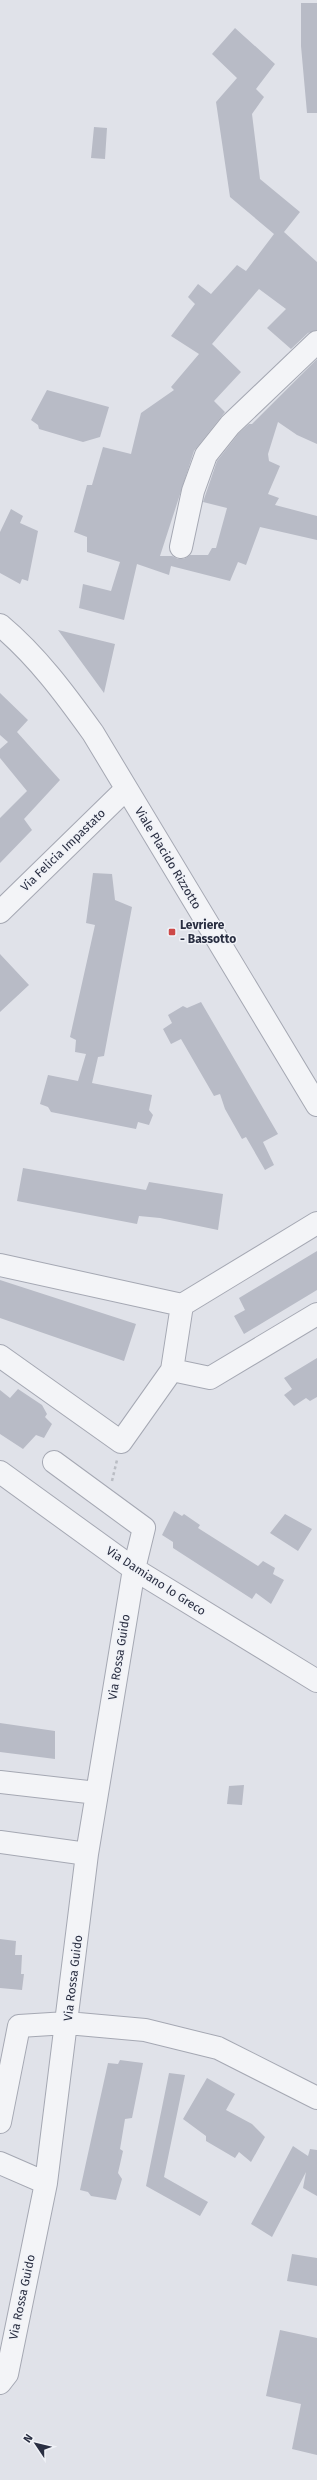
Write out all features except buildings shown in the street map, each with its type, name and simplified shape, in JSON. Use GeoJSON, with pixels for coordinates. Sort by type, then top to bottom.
{"type":"FeatureCollection","features":[{"type":"Feature","properties":{"kind":"street"},"geometry":{"type":"LineString","coordinates":[[181,547],[193,491],[206,455],[230,426],[317,342]]}},
{"type":"Feature","properties":{"kind":"street","name":"Viale Placido Rizzotto"},"geometry":{"type":"LineString","coordinates":[[0,625],[31,652],[65,693],[93,733],[317,1105]]}},
{"type":"Feature","properties":{"kind":"street","name":"Via Felicia Impastato"},"geometry":{"type":"LineString","coordinates":[[0,912],[126,789]]}},
{"type":"Feature","properties":{"kind":"street"},"geometry":{"type":"LineString","coordinates":[[0,1265],[182,1305],[317,1223]]}},
{"type":"Feature","properties":{"kind":"street"},"geometry":{"type":"LineString","coordinates":[[0,1356],[121,1442],[172,1370],[182,1305]]}},
{"type":"Feature","properties":{"kind":"street"},"geometry":{"type":"LineString","coordinates":[[172,1370],[210,1378],[317,1314]]}},
{"type":"Feature","properties":{"kind":"street"},"geometry":{"type":"LineString","coordinates":[[54,1462],[108,1501]]}},
{"type":"Feature","properties":{"kind":"street","name":"Via Damiano lo Greco"},"geometry":{"type":"LineString","coordinates":[[0,1472],[134,1569],[317,1681]]}},
{"type":"Feature","properties":{"kind":"street","name":"Via Rossa Guido"},"geometry":{"type":"LineString","coordinates":[[0,2384],[7,2374],[46,2183],[87,1854],[134,1569],[144,1528],[108,1501]]}},
{"type":"Feature","properties":{"kind":"street"},"geometry":{"type":"LineString","coordinates":[[0,1782],[97,1793]]}},
{"type":"Feature","properties":{"kind":"street"},"geometry":{"type":"LineString","coordinates":[[0,1842],[87,1854]]}},
{"type":"Feature","properties":{"kind":"street"},"geometry":{"type":"LineString","coordinates":[[0,2122],[19,2026],[67,2023],[145,2030],[218,2048],[317,2098]]}},
{"type":"Feature","properties":{"kind":"street"},"geometry":{"type":"LineString","coordinates":[[0,2164],[46,2183]]}},
{"type":"Feature","properties":{"kind":"path"},"geometry":{"type":"LineString","coordinates":[[108,1501],[121,1442]]}},
{"type":"Feature","properties":{"kind":"place","name":"Levriere - Bassotto"},"geometry":{"type":"Point","coordinates":[172,932]}}]}
